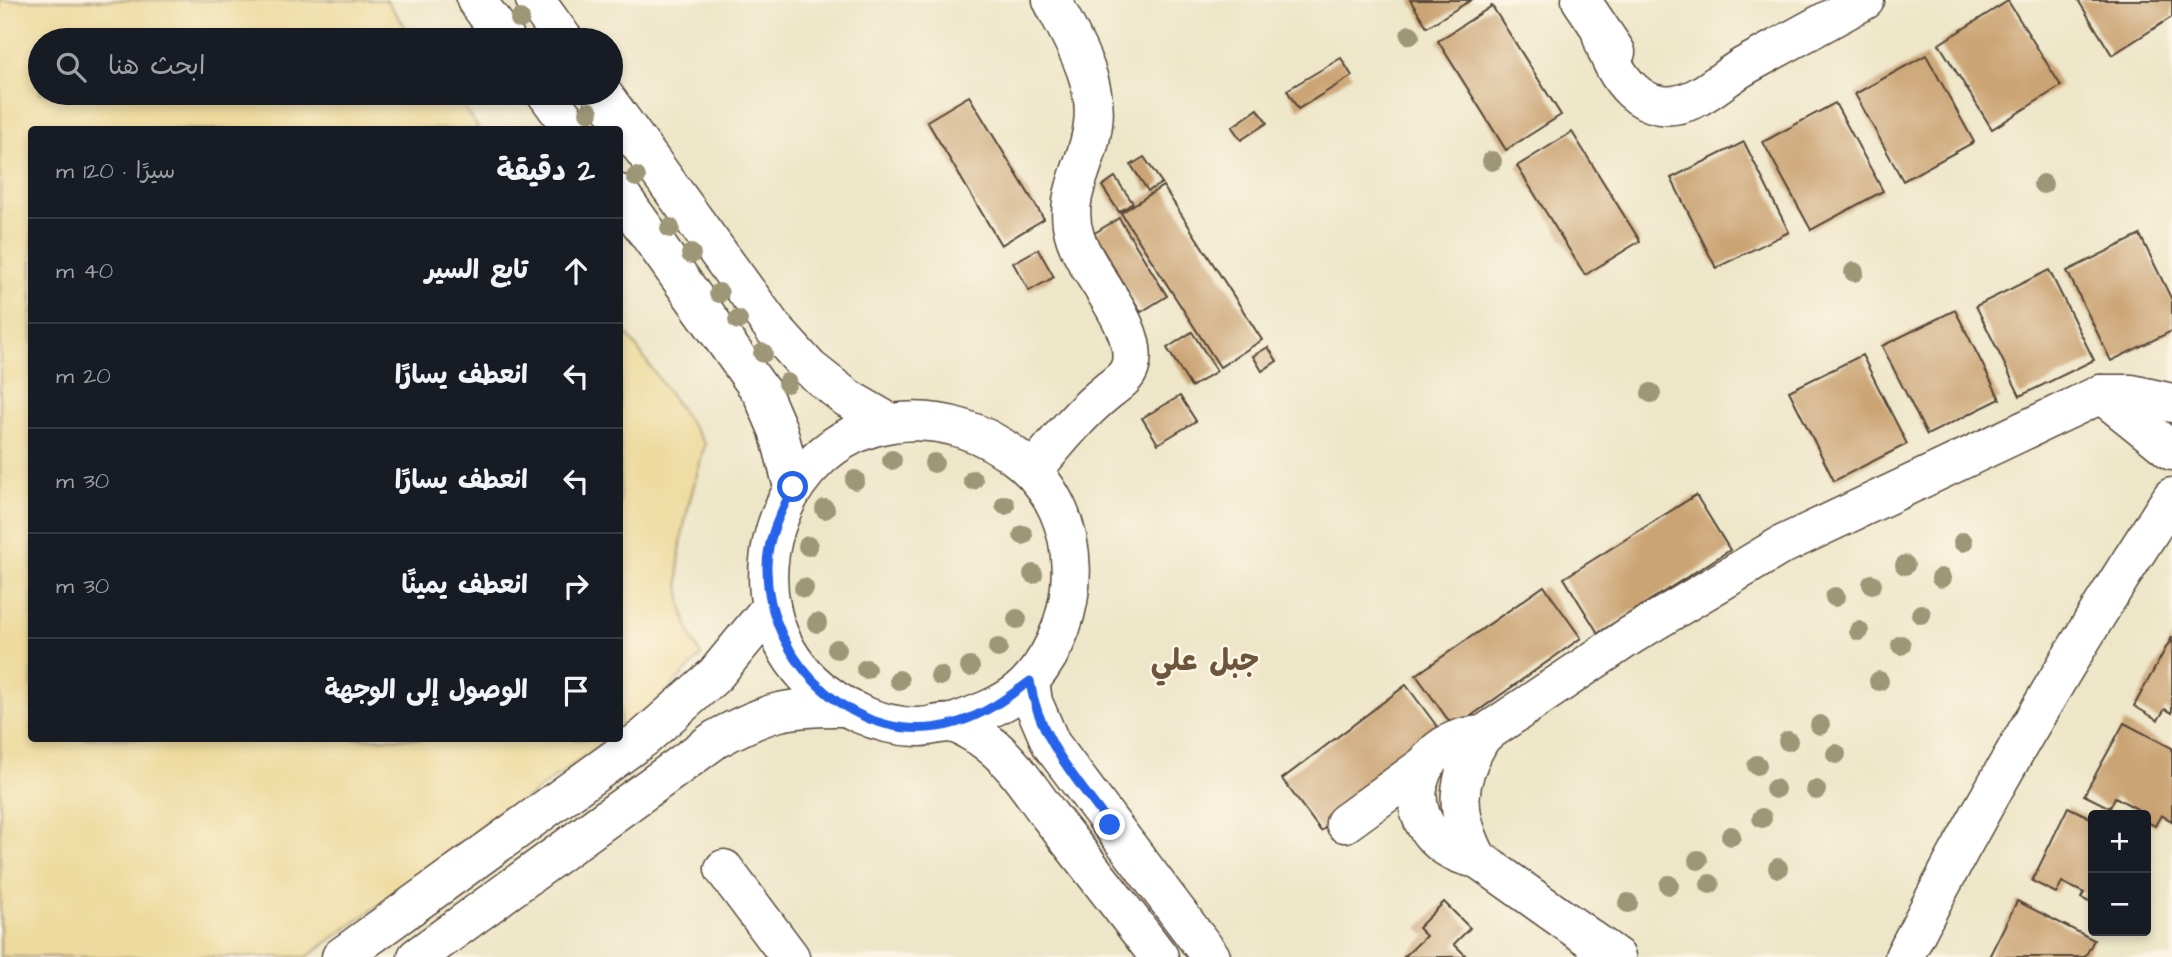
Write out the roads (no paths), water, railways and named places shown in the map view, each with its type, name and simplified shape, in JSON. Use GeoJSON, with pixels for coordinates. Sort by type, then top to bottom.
{"type":"FeatureCollection","features":[{"type":"Feature","properties":{"kind":"street"},"geometry":{"type":"LineString","coordinates":[[476,0],[497,28]]}},
{"type":"Feature","properties":{"kind":"street"},"geometry":{"type":"LineString","coordinates":[[535,0],[555,28]]}},
{"type":"Feature","properties":{"kind":"street"},"geometry":{"type":"LineString","coordinates":[[1032,471],[1085,409],[1121,381],[1130,369],[1132,352],[1127,334],[1076,239],[1070,219],[1070,197],[1093,125],[1094,99],[1084,65],[1052,0]]}},
{"type":"Feature","properties":{"kind":"street"},"geometry":{"type":"LineString","coordinates":[[1581,0],[1601,33],[1634,69],[1657,81],[1694,85],[1726,76],[1865,0]]}},
{"type":"Feature","properties":{"kind":"street"},"geometry":{"type":"LineString","coordinates":[[555,105],[570,126]]}},
{"type":"Feature","properties":{"kind":"street"},"geometry":{"type":"LineString","coordinates":[[611,105],[773,327],[809,368],[847,398],[890,424]]}},
{"type":"Feature","properties":{"kind":"street"},"geometry":{"type":"LineString","coordinates":[[623,198],[762,393],[778,430],[793,487]]}},
{"type":"Feature","properties":{"kind":"street"},"geometry":{"type":"LineString","coordinates":[[1478,859],[1463,822],[1461,782],[1469,757],[1483,734],[1630,636],[1782,545],[2101,394],[2132,394],[2172,403]]}},
{"type":"Feature","properties":{"kind":"street"},"geometry":{"type":"LineString","coordinates":[[2101,394],[2172,451]]}},
{"type":"Feature","properties":{"kind":"street"},"geometry":{"type":"LineString","coordinates":[[929,421],[967,429],[1003,446],[1032,471],[1063,521],[1073,577],[1061,634],[1030,681],[995,708],[953,723],[916,727],[878,721],[844,707],[811,681],[792,655],[771,607],[767,565],[775,524],[793,487],[813,464],[836,446],[862,432],[890,424],[929,421]]}},
{"type":"Feature","properties":{"kind":"street"},"geometry":{"type":"LineString","coordinates":[[1904,957],[1953,859],[2072,651],[2172,497]]}},
{"type":"Feature","properties":{"kind":"street"},"geometry":{"type":"LineString","coordinates":[[341,957],[645,737],[715,675],[771,607]]}},
{"type":"Feature","properties":{"kind":"street"},"geometry":{"type":"LineString","coordinates":[[1030,681],[1032,702],[1051,744],[1211,957]]}},
{"type":"Feature","properties":{"kind":"street"},"geometry":{"type":"LineString","coordinates":[[416,957],[716,739],[752,720],[798,706],[844,707]]}},
{"type":"Feature","properties":{"kind":"street"},"geometry":{"type":"LineString","coordinates":[[953,723],[988,743],[1007,763],[1159,957]]}},
{"type":"Feature","properties":{"kind":"street"},"geometry":{"type":"LineString","coordinates":[[1345,823],[1425,765],[1444,745],[1456,738],[1483,734]]}},
{"type":"Feature","properties":{"kind":"street"},"geometry":{"type":"LineString","coordinates":[[1425,765],[1417,801],[1430,835],[1452,852],[1478,859],[1616,957]]}},
{"type":"Feature","properties":{"kind":"street"},"geometry":{"type":"LineString","coordinates":[[724,869],[790,957]]}},
{"type":"Feature","properties":{"kind":"district","name":"جبل علي"},"geometry":{"type":"Point","coordinates":[1205,660]}}]}
